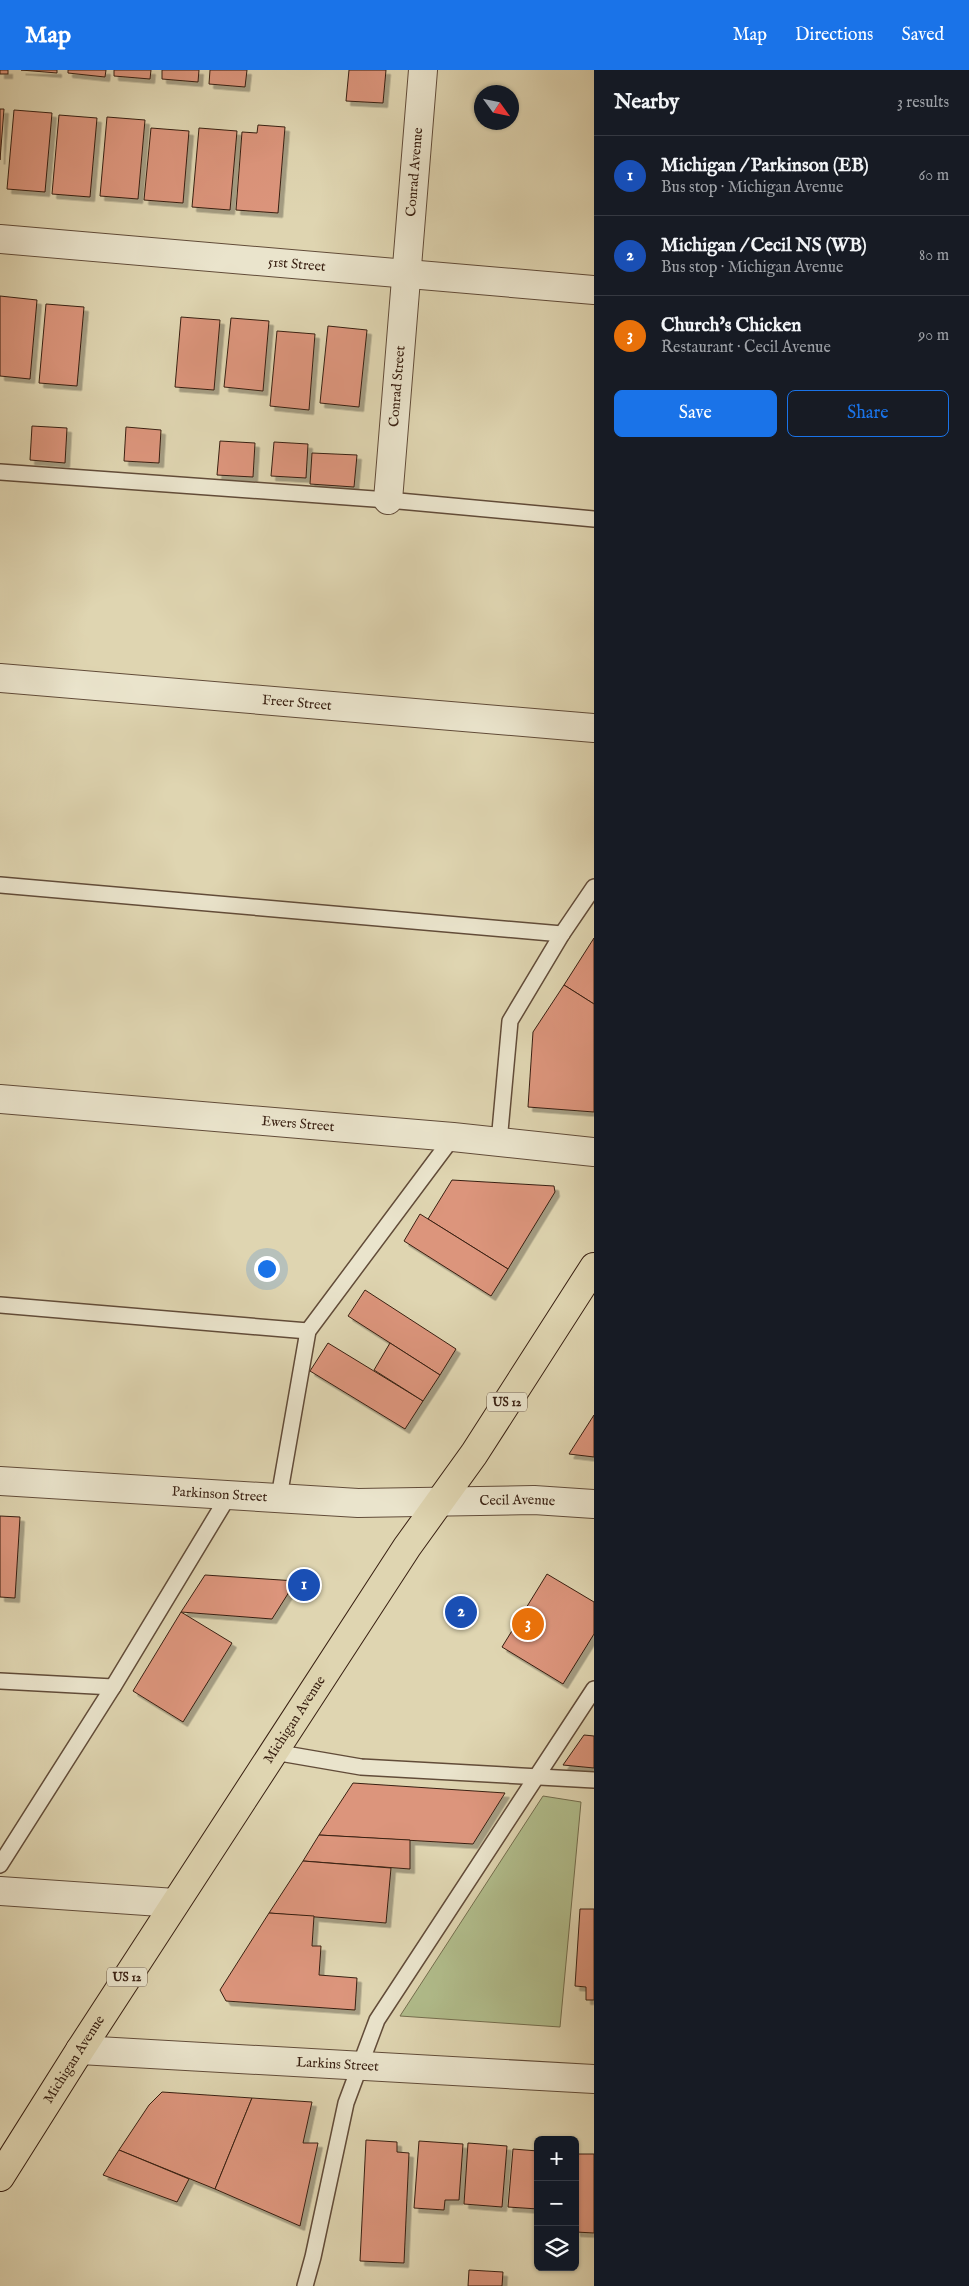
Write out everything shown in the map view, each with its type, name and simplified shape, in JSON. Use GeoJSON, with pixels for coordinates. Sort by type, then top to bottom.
{"type":"FeatureCollection","features":[{"type":"Feature","properties":{"kind":"main road","name":"Michigan Avenue"},"geometry":{"type":"LineString","coordinates":[[0,2177],[80,2050],[407,1547],[474,1454],[594,1267]]}},
{"type":"Feature","properties":{"kind":"street","name":"Conrad Avenue"},"geometry":{"type":"LineString","coordinates":[[406,274],[423,70]]}},
{"type":"Feature","properties":{"kind":"street","name":"51st Street"},"geometry":{"type":"LineString","coordinates":[[0,239],[594,290]]}},
{"type":"Feature","properties":{"kind":"street","name":"Conrad Street"},"geometry":{"type":"LineString","coordinates":[[388,500],[406,274]]}},
{"type":"Feature","properties":{"kind":"street","name":"Freer Street"},"geometry":{"type":"LineString","coordinates":[[0,678],[594,728]]}},
{"type":"Feature","properties":{"kind":"street","name":"Ewers Street"},"geometry":{"type":"LineString","coordinates":[[0,1100],[453,1137],[594,1152]]}},
{"type":"Feature","properties":{"kind":"street","name":"Parkinson Street"},"geometry":{"type":"LineString","coordinates":[[0,1480],[358,1503],[440,1502]]}},
{"type":"Feature","properties":{"kind":"street","name":"Cecil Avenue"},"geometry":{"type":"LineString","coordinates":[[440,1502],[534,1500],[594,1504]]}},
{"type":"Feature","properties":{"kind":"street"},"geometry":{"type":"LineString","coordinates":[[0,1891],[175,1903]]}},
{"type":"Feature","properties":{"kind":"street","name":"Larkins Street"},"geometry":{"type":"LineString","coordinates":[[80,2050],[594,2079]]}},
{"type":"Feature","properties":{"kind":"lane"},"geometry":{"type":"LineString","coordinates":[[0,472],[388,500],[594,519]]}},
{"type":"Feature","properties":{"kind":"lane"},"geometry":{"type":"LineString","coordinates":[[0,885],[562,934]]}},
{"type":"Feature","properties":{"kind":"lane"},"geometry":{"type":"LineString","coordinates":[[499,1142],[510,1020],[562,934],[594,887]]}},
{"type":"Feature","properties":{"kind":"lane"},"geometry":{"type":"LineString","coordinates":[[279,1497],[308,1331],[453,1137]]}},
{"type":"Feature","properties":{"kind":"lane"},"geometry":{"type":"LineString","coordinates":[[0,1305],[308,1331]]}},
{"type":"Feature","properties":{"kind":"lane"},"geometry":{"type":"LineString","coordinates":[[0,1865],[113,1687],[229,1495]]}},
{"type":"Feature","properties":{"kind":"lane"},"geometry":{"type":"LineString","coordinates":[[0,1681],[113,1687]]}},
{"type":"Feature","properties":{"kind":"lane"},"geometry":{"type":"LineString","coordinates":[[305,2286],[346,2103],[358,2066],[378,2020],[594,1690]]}},
{"type":"Feature","properties":{"kind":"lane"},"geometry":{"type":"LineString","coordinates":[[274,1752],[361,1767],[594,1780]]}},
{"type":"Feature","properties":{"kind":"green space"},"geometry":{"type":"Polygon","coordinates":[[[543,1796],[581,1802],[560,2027],[400,2016],[543,1796]]]}},
{"type":"Feature","properties":{"kind":"building"},"geometry":{"type":"Polygon","coordinates":[[[0,70],[8,70],[8,74],[0,74],[0,70]]]}},
{"type":"Feature","properties":{"kind":"building"},"geometry":{"type":"Polygon","coordinates":[[[21,70],[57,70],[57,73],[21,70]]]}},
{"type":"Feature","properties":{"kind":"building"},"geometry":{"type":"Polygon","coordinates":[[[68,70],[106,70],[105,77],[68,73],[68,70]]]}},
{"type":"Feature","properties":{"kind":"building"},"geometry":{"type":"Polygon","coordinates":[[[114,70],[151,70],[150,79],[114,76],[114,70]]]}},
{"type":"Feature","properties":{"kind":"building"},"geometry":{"type":"Polygon","coordinates":[[[162,70],[199,70],[198,82],[162,79],[162,70]]]}},
{"type":"Feature","properties":{"kind":"building"},"geometry":{"type":"Polygon","coordinates":[[[210,70],[247,70],[245,87],[209,84],[210,70]]]}},
{"type":"Feature","properties":{"kind":"building"},"geometry":{"type":"Polygon","coordinates":[[[349,70],[386,70],[383,103],[346,101],[349,70]]]}},
{"type":"Feature","properties":{"kind":"building"},"geometry":{"type":"Polygon","coordinates":[[[0,109],[4,109],[0,160],[0,109]]]}},
{"type":"Feature","properties":{"kind":"building"},"geometry":{"type":"Polygon","coordinates":[[[14,110],[52,113],[45,192],[7,189],[14,110]]]}},
{"type":"Feature","properties":{"kind":"building"},"geometry":{"type":"Polygon","coordinates":[[[59,115],[97,118],[90,197],[52,194],[59,115]]]}},
{"type":"Feature","properties":{"kind":"building"},"geometry":{"type":"Polygon","coordinates":[[[107,117],[145,120],[138,199],[100,196],[107,117]]]}},
{"type":"Feature","properties":{"kind":"building"},"geometry":{"type":"Polygon","coordinates":[[[258,125],[285,127],[278,213],[236,210],[242,132],[257,133],[258,125]]]}},
{"type":"Feature","properties":{"kind":"building"},"geometry":{"type":"Polygon","coordinates":[[[151,128],[189,131],[183,203],[144,200],[151,128]]]}},
{"type":"Feature","properties":{"kind":"building"},"geometry":{"type":"Polygon","coordinates":[[[199,128],[237,131],[230,210],[192,207],[199,128]]]}},
{"type":"Feature","properties":{"kind":"building"},"geometry":{"type":"Polygon","coordinates":[[[0,296],[37,300],[30,379],[0,376],[0,296]]]}},
{"type":"Feature","properties":{"kind":"building"},"geometry":{"type":"Polygon","coordinates":[[[46,304],[84,307],[77,386],[39,383],[46,304]]]}},
{"type":"Feature","properties":{"kind":"building"},"geometry":{"type":"Polygon","coordinates":[[[181,317],[220,320],[214,390],[175,387],[181,317]]]}},
{"type":"Feature","properties":{"kind":"building"},"geometry":{"type":"Polygon","coordinates":[[[231,318],[269,321],[263,391],[224,387],[231,318]]]}},
{"type":"Feature","properties":{"kind":"building"},"geometry":{"type":"Polygon","coordinates":[[[328,326],[367,330],[359,407],[320,403],[328,326]]]}},
{"type":"Feature","properties":{"kind":"building"},"geometry":{"type":"Polygon","coordinates":[[[277,331],[315,334],[309,410],[270,406],[277,331]]]}},
{"type":"Feature","properties":{"kind":"building"},"geometry":{"type":"Polygon","coordinates":[[[32,426],[67,428],[65,463],[30,460],[32,426]]]}},
{"type":"Feature","properties":{"kind":"building"},"geometry":{"type":"Polygon","coordinates":[[[126,427],[161,430],[159,463],[124,461],[126,427]]]}},
{"type":"Feature","properties":{"kind":"building"},"geometry":{"type":"Polygon","coordinates":[[[220,441],[255,443],[253,477],[217,475],[220,441]]]}},
{"type":"Feature","properties":{"kind":"building"},"geometry":{"type":"Polygon","coordinates":[[[274,442],[308,444],[306,478],[271,476],[274,442]]]}},
{"type":"Feature","properties":{"kind":"building"},"geometry":{"type":"Polygon","coordinates":[[[312,453],[357,455],[354,487],[310,484],[312,453]]]}},
{"type":"Feature","properties":{"kind":"building"},"geometry":{"type":"Polygon","coordinates":[[[594,938],[594,1004],[564,985],[594,938]]]}},
{"type":"Feature","properties":{"kind":"building"},"geometry":{"type":"Polygon","coordinates":[[[564,985],[594,1004],[594,1112],[528,1107],[533,1032],[564,985]]]}},
{"type":"Feature","properties":{"kind":"building"},"geometry":{"type":"Polygon","coordinates":[[[452,1180],[554,1186],[555,1192],[508,1269],[428,1219],[452,1180]]]}},
{"type":"Feature","properties":{"kind":"building"},"geometry":{"type":"Polygon","coordinates":[[[420,1214],[508,1269],[491,1296],[404,1241],[420,1214]]]}},
{"type":"Feature","properties":{"kind":"building"},"geometry":{"type":"Polygon","coordinates":[[[365,1290],[456,1349],[440,1375],[348,1316],[365,1290]]]}},
{"type":"Feature","properties":{"kind":"building"},"geometry":{"type":"Polygon","coordinates":[[[328,1343],[423,1401],[405,1429],[310,1371],[328,1343]]]}},
{"type":"Feature","properties":{"kind":"building"},"geometry":{"type":"Polygon","coordinates":[[[390,1343],[440,1375],[423,1401],[374,1370],[390,1343]]]}},
{"type":"Feature","properties":{"kind":"building"},"geometry":{"type":"Polygon","coordinates":[[[594,1415],[594,1457],[569,1454],[594,1415]]]}},
{"type":"Feature","properties":{"kind":"building"},"geometry":{"type":"Polygon","coordinates":[[[0,1516],[20,1517],[15,1598],[0,1597],[0,1516]]]}},
{"type":"Feature","properties":{"kind":"building"},"geometry":{"type":"Polygon","coordinates":[[[547,1574],[594,1602],[594,1634],[563,1684],[502,1647],[547,1574]]]}},
{"type":"Feature","properties":{"kind":"building"},"geometry":{"type":"Polygon","coordinates":[[[205,1575],[296,1581],[272,1619],[181,1612],[205,1575]]]}},
{"type":"Feature","properties":{"kind":"building"},"geometry":{"type":"Polygon","coordinates":[[[181,1612],[232,1643],[183,1722],[133,1691],[181,1612]]]}},
{"type":"Feature","properties":{"kind":"building"},"geometry":{"type":"Polygon","coordinates":[[[584,1735],[594,1736],[594,1768],[563,1765],[584,1735]]]}},
{"type":"Feature","properties":{"kind":"building"},"geometry":{"type":"Polygon","coordinates":[[[353,1783],[505,1793],[473,1844],[319,1835],[353,1783]]]}},
{"type":"Feature","properties":{"kind":"building"},"geometry":{"type":"Polygon","coordinates":[[[319,1835],[410,1840],[410,1869],[303,1861],[319,1835]]]}},
{"type":"Feature","properties":{"kind":"building"},"geometry":{"type":"Polygon","coordinates":[[[303,1861],[391,1868],[386,1923],[269,1913],[303,1861]]]}},
{"type":"Feature","properties":{"kind":"building"},"geometry":{"type":"Polygon","coordinates":[[[580,1909],[594,1909],[594,2000],[586,2000],[586,1987],[575,1986],[580,1909]]]}},
{"type":"Feature","properties":{"kind":"building"},"geometry":{"type":"Polygon","coordinates":[[[269,1913],[314,1916],[312,1946],[321,1946],[319,1975],[357,1978],[355,2010],[226,2001],[220,1990],[269,1913]]]}},
{"type":"Feature","properties":{"kind":"building"},"geometry":{"type":"Polygon","coordinates":[[[162,2092],[252,2098],[215,2189],[119,2150],[149,2105],[162,2092]]]}},
{"type":"Feature","properties":{"kind":"building"},"geometry":{"type":"Polygon","coordinates":[[[252,2098],[312,2102],[303,2143],[318,2143],[300,2226],[215,2189],[252,2098]]]}},
{"type":"Feature","properties":{"kind":"building"},"geometry":{"type":"Polygon","coordinates":[[[366,2140],[397,2142],[397,2152],[409,2153],[404,2263],[360,2261],[366,2140]]]}},
{"type":"Feature","properties":{"kind":"building"},"geometry":{"type":"Polygon","coordinates":[[[419,2141],[463,2144],[459,2200],[445,2200],[444,2210],[414,2208],[419,2141]]]}},
{"type":"Feature","properties":{"kind":"building"},"geometry":{"type":"Polygon","coordinates":[[[468,2143],[507,2146],[502,2207],[464,2204],[468,2143]]]}},
{"type":"Feature","properties":{"kind":"building"},"geometry":{"type":"Polygon","coordinates":[[[513,2149],[534,2151],[534,2209],[508,2207],[513,2149]]]}},
{"type":"Feature","properties":{"kind":"building"},"geometry":{"type":"Polygon","coordinates":[[[119,2150],[189,2179],[177,2202],[103,2175],[119,2150]]]}},
{"type":"Feature","properties":{"kind":"building"},"geometry":{"type":"Polygon","coordinates":[[[579,2154],[594,2154],[594,2233],[579,2232],[579,2154]]]}},
{"type":"Feature","properties":{"kind":"building"},"geometry":{"type":"Polygon","coordinates":[[[469,2270],[503,2272],[502,2286],[468,2286],[469,2270]]]}},
{"type":"Feature","properties":{"kind":"place","name":"Michigan / Parkinson (EB)"},"geometry":{"type":"Point","coordinates":[304,1585]}},
{"type":"Feature","properties":{"kind":"place","name":"Michigan / Cecil NS (WB)"},"geometry":{"type":"Point","coordinates":[461,1612]}},
{"type":"Feature","properties":{"kind":"place","name":"Church's Chicken"},"geometry":{"type":"Point","coordinates":[528,1624]}}]}
